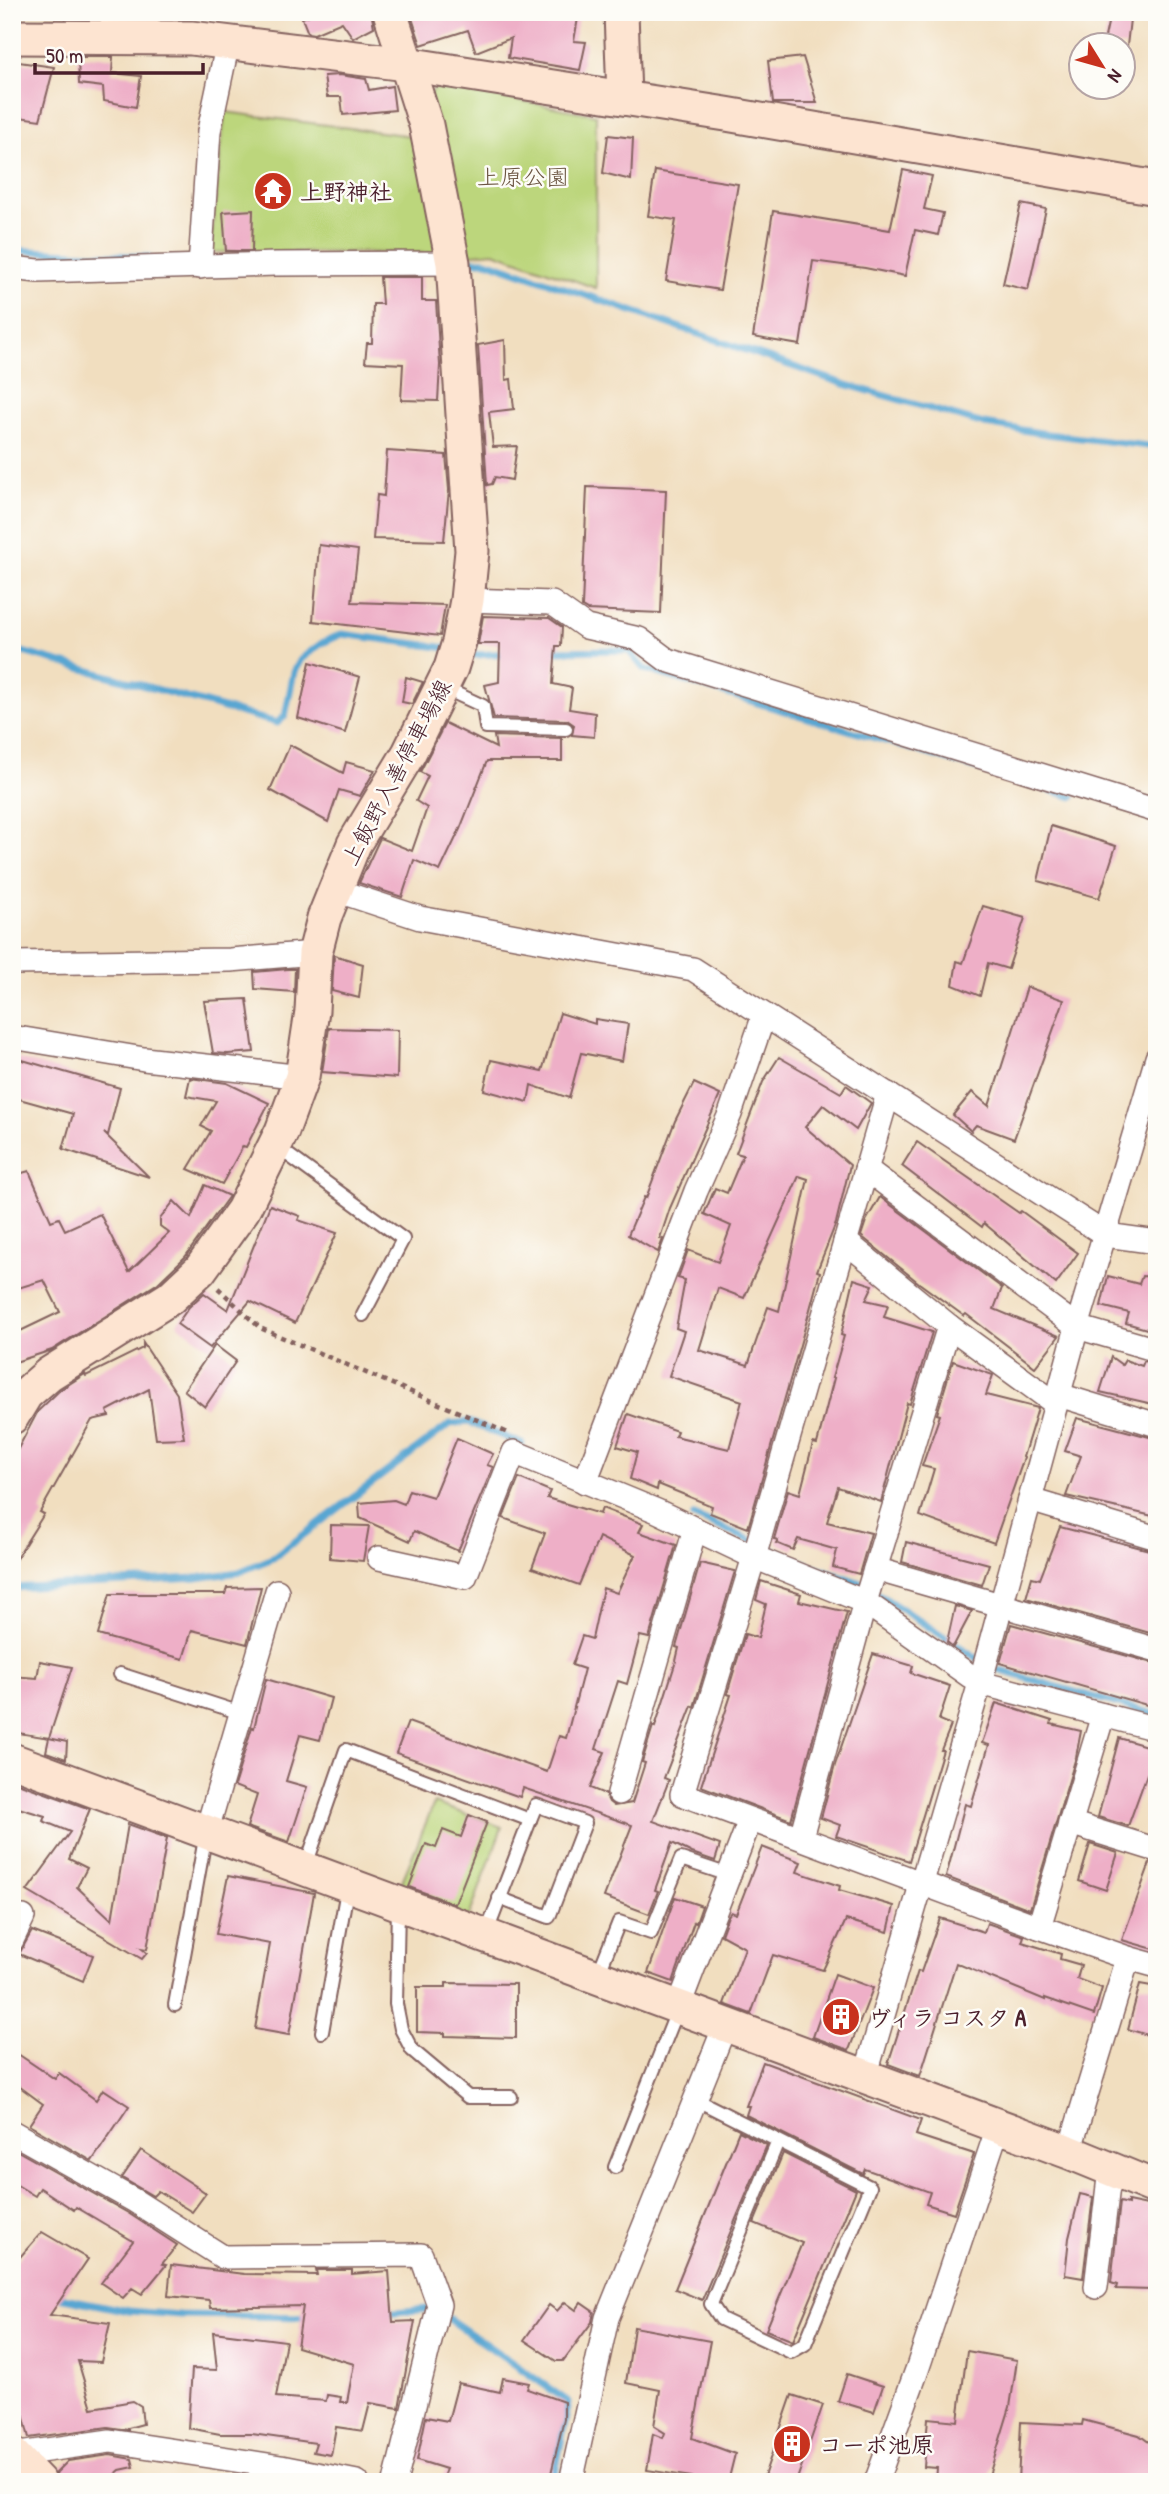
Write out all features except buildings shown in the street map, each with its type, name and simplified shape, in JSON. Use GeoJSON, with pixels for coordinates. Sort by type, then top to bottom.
{"type":"FeatureCollection","features":[{"type":"Feature","properties":{"kind":"street","name":"上飯野入善停車場線"},"geometry":{"type":"LineString","coordinates":[[12,1417],[26,1394],[49,1374],[170,1298],[200,1270],[243,1210],[275,1146],[302,1077],[312,1011],[315,953],[324,918],[354,844],[409,753],[451,668],[459,642],[472,551],[453,263],[426,125],[390,12]]}},
{"type":"Feature","properties":{"kind":"street"},"geometry":{"type":"LineString","coordinates":[[621,12],[624,98]]}},
{"type":"Feature","properties":{"kind":"street"},"geometry":{"type":"LineString","coordinates":[[12,37],[191,38],[406,64],[1157,188]]}},
{"type":"Feature","properties":{"kind":"street"},"geometry":{"type":"LineString","coordinates":[[200,267],[209,131],[228,42]]}},
{"type":"Feature","properties":{"kind":"street"},"geometry":{"type":"LineString","coordinates":[[12,268],[38,271],[453,263]]}},
{"type":"Feature","properties":{"kind":"street"},"geometry":{"type":"LineString","coordinates":[[467,600],[552,603],[586,626],[639,639],[667,660],[1157,811]]}},
{"type":"Feature","properties":{"kind":"street"},"geometry":{"type":"LineString","coordinates":[[335,890],[420,918],[693,968],[1106,1235],[1157,1242]]}},
{"type":"Feature","properties":{"kind":"street"},"geometry":{"type":"LineString","coordinates":[[12,963],[230,960],[315,953]]}},
{"type":"Feature","properties":{"kind":"street"},"geometry":{"type":"LineString","coordinates":[[585,1482],[696,1191],[730,1114],[764,1015]]}},
{"type":"Feature","properties":{"kind":"street"},"geometry":{"type":"LineString","coordinates":[[12,1037],[144,1059],[302,1077]]}},
{"type":"Feature","properties":{"kind":"street"},"geometry":{"type":"LineString","coordinates":[[865,2077],[980,1682],[1077,1327],[1157,1058]]}},
{"type":"Feature","properties":{"kind":"street"},"geometry":{"type":"LineString","coordinates":[[888,1094],[754,1557],[682,1794],[1039,1927],[1157,1966]]}},
{"type":"Feature","properties":{"kind":"street"},"geometry":{"type":"LineString","coordinates":[[866,1169],[1077,1327],[1157,1350]]}},
{"type":"Feature","properties":{"kind":"street"},"geometry":{"type":"LineString","coordinates":[[845,1241],[949,1326],[1057,1399],[1157,1425]]}},
{"type":"Feature","properties":{"kind":"street"},"geometry":{"type":"LineString","coordinates":[[801,1838],[865,1602],[949,1326]]}},
{"type":"Feature","properties":{"kind":"street"},"geometry":{"type":"LineString","coordinates":[[379,1558],[466,1577],[514,1452],[754,1557],[865,1602],[980,1682],[1157,1730]]}},
{"type":"Feature","properties":{"kind":"street"},"geometry":{"type":"LineString","coordinates":[[1030,1500],[1157,1538]]}},
{"type":"Feature","properties":{"kind":"street"},"geometry":{"type":"LineString","coordinates":[[619,1793],[695,1529]]}},
{"type":"Feature","properties":{"kind":"street"},"geometry":{"type":"LineString","coordinates":[[875,1569],[1157,1650]]}},
{"type":"Feature","properties":{"kind":"street"},"geometry":{"type":"LineString","coordinates":[[206,1833],[276,1591]]}},
{"type":"Feature","properties":{"kind":"street"},"geometry":{"type":"LineString","coordinates":[[1039,1927],[1103,1715]]}},
{"type":"Feature","properties":{"kind":"street"},"geometry":{"type":"LineString","coordinates":[[12,1760],[1069,2152],[1157,2188]]}},
{"type":"Feature","properties":{"kind":"street"},"geometry":{"type":"LineString","coordinates":[[678,2008],[750,1820]]}},
{"type":"Feature","properties":{"kind":"street"},"geometry":{"type":"LineString","coordinates":[[1070,1823],[1157,1850]]}},
{"type":"Feature","properties":{"kind":"street"},"geometry":{"type":"LineString","coordinates":[[12,1940],[23,1917]]}},
{"type":"Feature","properties":{"kind":"street"},"geometry":{"type":"LineString","coordinates":[[1069,2152],[1128,1958]]}},
{"type":"Feature","properties":{"kind":"street"},"geometry":{"type":"LineString","coordinates":[[571,2482],[607,2318],[725,2026]]}},
{"type":"Feature","properties":{"kind":"street"},"geometry":{"type":"LineString","coordinates":[[876,2482],[998,2127]]}},
{"type":"Feature","properties":{"kind":"street"},"geometry":{"type":"LineString","coordinates":[[12,2132],[135,2201],[223,2257],[421,2255],[439,2305],[395,2482]]}},
{"type":"Feature","properties":{"kind":"street"},"geometry":{"type":"LineString","coordinates":[[1096,2287],[1110,2169]]}},
{"type":"Feature","properties":{"kind":"street"},"geometry":{"type":"LineString","coordinates":[[13,2455],[110,2441],[281,2467],[357,2482]]}},
{"type":"Feature","properties":{"kind":"street"},"geometry":{"type":"LineString","coordinates":[[13,2455],[39,2482]]}},
{"type":"Feature","properties":{"kind":"lane"},"geometry":{"type":"LineString","coordinates":[[441,687],[483,706],[485,727],[566,729]]}},
{"type":"Feature","properties":{"kind":"lane"},"geometry":{"type":"LineString","coordinates":[[275,1146],[403,1239],[363,1315]]}},
{"type":"Feature","properties":{"kind":"lane"},"geometry":{"type":"LineString","coordinates":[[120,1674],[241,1713]]}},
{"type":"Feature","properties":{"kind":"lane"},"geometry":{"type":"LineString","coordinates":[[305,1868],[346,1750],[530,1820]]}},
{"type":"Feature","properties":{"kind":"lane"},"geometry":{"type":"LineString","coordinates":[[485,1935],[499,1898],[536,1805],[585,1823],[549,1917],[499,1898]]}},
{"type":"Feature","properties":{"kind":"lane"},"geometry":{"type":"LineString","coordinates":[[175,2005],[206,1833]]}},
{"type":"Feature","properties":{"kind":"lane"},"geometry":{"type":"LineString","coordinates":[[597,1977],[619,1922],[651,1933],[681,1859],[729,1875]]}},
{"type":"Feature","properties":{"kind":"lane"},"geometry":{"type":"LineString","coordinates":[[322,2032],[348,1884]]}},
{"type":"Feature","properties":{"kind":"lane"},"geometry":{"type":"LineString","coordinates":[[398,1903],[396,2004],[401,2029],[412,2050],[468,2097],[511,2097]]}},
{"type":"Feature","properties":{"kind":"lane"},"geometry":{"type":"LineString","coordinates":[[615,2167],[678,2008]]}},
{"type":"Feature","properties":{"kind":"lane"},"geometry":{"type":"LineString","coordinates":[[695,2099],[870,2187],[805,2344],[791,2353],[721,2319],[711,2304],[778,2141]]}},
{"type":"Feature","properties":{"kind":"path"},"geometry":{"type":"LineString","coordinates":[[200,1270],[260,1328],[512,1435],[514,1452]]}},
{"type":"Feature","properties":{"kind":"green space","name":"上原公園"},"geometry":{"type":"Polygon","coordinates":[[[438,85],[596,115],[596,288],[494,252],[463,255],[427,97],[438,85]]]}},
{"type":"Feature","properties":{"kind":"green space"},"geometry":{"type":"Polygon","coordinates":[[[225,112],[419,137],[443,253],[210,252],[225,112]]]}},
{"type":"Feature","properties":{"kind":"green space"},"geometry":{"type":"Polygon","coordinates":[[[434,1803],[502,1827],[469,1917],[399,1889],[434,1803]]]}},
{"type":"Feature","properties":{"kind":"waterway"},"geometry":{"type":"LineString","coordinates":[[12,250],[148,257]]}},
{"type":"Feature","properties":{"kind":"waterway"},"geometry":{"type":"LineString","coordinates":[[461,261],[486,261],[844,384],[984,424],[1157,447]]}},
{"type":"Feature","properties":{"kind":"waterway"},"geometry":{"type":"LineString","coordinates":[[12,649],[277,723],[285,716],[294,672],[301,659],[322,643],[342,634],[447,648]]}},
{"type":"Feature","properties":{"kind":"waterway"},"geometry":{"type":"LineString","coordinates":[[549,651],[628,650],[644,669],[1073,797]]}},
{"type":"Feature","properties":{"kind":"waterway"},"geometry":{"type":"LineString","coordinates":[[465,653],[509,653]]}},
{"type":"Feature","properties":{"kind":"waterway"},"geometry":{"type":"LineString","coordinates":[[12,1588],[196,1578],[239,1572],[273,1558],[450,1424],[469,1422],[522,1444]]}},
{"type":"Feature","properties":{"kind":"waterway"},"geometry":{"type":"LineString","coordinates":[[694,1516],[804,1563],[861,1583],[994,1669],[1157,1715]]}},
{"type":"Feature","properties":{"kind":"waterway"},"geometry":{"type":"LineString","coordinates":[[54,2296],[129,2311],[180,2315],[310,2317]]}},
{"type":"Feature","properties":{"kind":"waterway"},"geometry":{"type":"LineString","coordinates":[[385,2313],[428,2309],[448,2318],[569,2402],[553,2482]]}},
{"type":"Feature","properties":{"kind":"place","name":"上野神社"},"geometry":{"type":"Point","coordinates":[273,191]}},
{"type":"Feature","properties":{"kind":"place","name":"ヴィラ コスタ A"},"geometry":{"type":"Point","coordinates":[841,2017]}},
{"type":"Feature","properties":{"kind":"place","name":"コーポ池原"},"geometry":{"type":"Point","coordinates":[792,2444]}}]}
